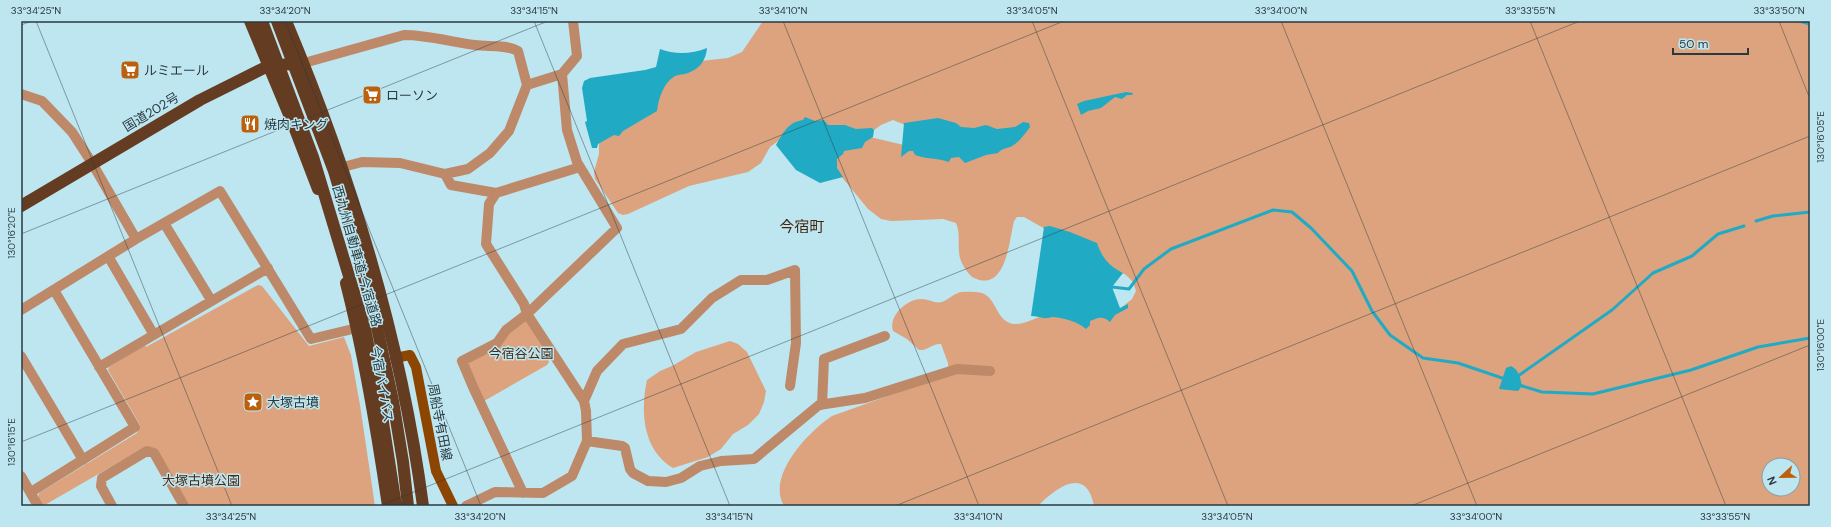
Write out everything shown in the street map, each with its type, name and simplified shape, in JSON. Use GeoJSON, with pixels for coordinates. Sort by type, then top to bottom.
{"type":"FeatureCollection","features":[{"type":"Feature","properties":{"kind":"highway","name":"今宿バイパス"},"geometry":{"type":"LineString","coordinates":[[250,21],[295,129],[321,198],[338,254],[357,328],[374,415],[388,506]]}},
{"type":"Feature","properties":{"kind":"highway","name":"西九州自動車道;今宿道路"},"geometry":{"type":"LineString","coordinates":[[262,21],[313,157],[365,329],[380,403],[396,506]]}},
{"type":"Feature","properties":{"kind":"highway","name":"西九州自動車道;今宿道路"},"geometry":{"type":"LineString","coordinates":[[277,21],[334,171],[378,327],[393,401],[403,462],[408,506]]}},
{"type":"Feature","properties":{"kind":"highway","name":"今宿バイパス"},"geometry":{"type":"LineString","coordinates":[[286,21],[304,63],[343,167],[372,259],[415,444],[423,506]]}},
{"type":"Feature","properties":{"kind":"highway","name":"国道202号"},"geometry":{"type":"LineString","coordinates":[[21,206],[200,100],[268,66],[304,63]]}},
{"type":"Feature","properties":{"kind":"main road","name":"周船寺有田線"},"geometry":{"type":"LineString","coordinates":[[395,358],[410,356],[416,367],[436,471],[453,506]]}},
{"type":"Feature","properties":{"kind":"street"},"geometry":{"type":"LineString","coordinates":[[527,85],[562,74],[577,56],[573,21]]}},
{"type":"Feature","properties":{"kind":"street"},"geometry":{"type":"LineString","coordinates":[[304,63],[404,35],[420,35],[469,44],[512,48],[518,51],[527,85],[509,131],[490,153],[468,169],[445,174],[400,163],[362,162],[343,167]]}},
{"type":"Feature","properties":{"kind":"street"},"geometry":{"type":"LineString","coordinates":[[523,492],[472,387],[462,360],[497,343],[506,330],[527,314],[617,228],[580,167],[567,130],[562,74]]}},
{"type":"Feature","properties":{"kind":"street"},"geometry":{"type":"LineString","coordinates":[[21,94],[42,101],[72,132],[92,163],[136,239]]}},
{"type":"Feature","properties":{"kind":"street"},"geometry":{"type":"LineString","coordinates":[[445,174],[451,186],[496,194],[580,167]]}},
{"type":"Feature","properties":{"kind":"street"},"geometry":{"type":"LineString","coordinates":[[21,310],[136,239],[220,191],[311,339],[357,328]]}},
{"type":"Feature","properties":{"kind":"street"},"geometry":{"type":"LineString","coordinates":[[466,506],[496,492],[543,493],[572,476],[587,441],[584,401],[527,314],[524,304],[486,244],[489,204],[496,194]]}},
{"type":"Feature","properties":{"kind":"street"},"geometry":{"type":"LineString","coordinates":[[164,223],[211,300]]}},
{"type":"Feature","properties":{"kind":"street"},"geometry":{"type":"LineString","coordinates":[[108,256],[154,335]]}},
{"type":"Feature","properties":{"kind":"street"},"geometry":{"type":"LineString","coordinates":[[99,367],[268,268]]}},
{"type":"Feature","properties":{"kind":"street"},"geometry":{"type":"LineString","coordinates":[[584,401],[597,371],[623,344],[681,329],[712,298],[741,280],[766,280],[795,270],[796,343],[790,386]]}},
{"type":"Feature","properties":{"kind":"street"},"geometry":{"type":"LineString","coordinates":[[31,492],[135,428],[54,290]]}},
{"type":"Feature","properties":{"kind":"street"},"geometry":{"type":"LineString","coordinates":[[822,405],[824,359],[885,336]]}},
{"type":"Feature","properties":{"kind":"street"},"geometry":{"type":"LineString","coordinates":[[21,356],[84,460]]}},
{"type":"Feature","properties":{"kind":"street"},"geometry":{"type":"LineString","coordinates":[[587,441],[622,446],[625,448],[630,469],[633,473],[648,481],[666,482],[680,478],[700,466],[721,461],[754,459],[819,406],[865,398],[957,368],[990,371]]}},
{"type":"Feature","properties":{"kind":"street"},"geometry":{"type":"LineString","coordinates":[[112,506],[101,486],[102,478],[147,451],[154,453],[184,506]]}},
{"type":"Feature","properties":{"kind":"street"},"geometry":{"type":"LineString","coordinates":[[21,476],[38,506]]}},
{"type":"Feature","properties":{"kind":"green space"},"geometry":{"type":"Polygon","coordinates":[[[763,21],[1810,21],[1810,506],[1094,506],[1090,493],[1084,486],[1078,483],[1062,487],[1038,506],[784,506],[780,494],[781,482],[785,469],[792,456],[822,423],[832,416],[949,374],[948,363],[941,344],[919,350],[907,339],[893,331],[893,320],[900,309],[905,305],[921,299],[934,302],[944,301],[960,292],[982,293],[991,300],[1004,319],[1008,322],[1018,324],[1043,316],[1058,314],[1110,317],[1132,299],[1136,291],[1133,282],[1126,275],[1024,217],[1017,217],[1014,221],[1004,263],[999,272],[992,279],[983,281],[972,277],[962,263],[959,254],[958,231],[956,223],[943,219],[891,221],[881,219],[868,209],[836,170],[834,159],[844,148],[870,137],[904,145],[910,127],[893,120],[881,125],[866,136],[794,129],[770,147],[761,163],[748,172],[689,186],[628,214],[623,215],[618,213],[595,179],[594,172],[599,154],[599,141],[654,101],[671,76],[701,61],[728,58],[742,52],[763,21]]]}},
{"type":"Feature","properties":{"kind":"green space","name":"大塚古墳公園"},"geometry":{"type":"Polygon","coordinates":[[[258,285],[262,286],[309,346],[344,337],[351,355],[375,506],[188,506],[147,446],[43,506],[38,498],[39,493],[137,433],[140,425],[108,370],[109,367],[145,345],[146,347],[258,285]]]}},
{"type":"Feature","properties":{"kind":"green space","name":"今宿谷公園"},"geometry":{"type":"Polygon","coordinates":[[[523,321],[527,321],[543,345],[549,362],[547,365],[484,401],[467,365],[469,361],[505,336],[523,321]]]}},
{"type":"Feature","properties":{"kind":"green space"},"geometry":{"type":"Polygon","coordinates":[[[730,341],[738,344],[747,352],[766,391],[764,402],[759,414],[748,425],[733,434],[721,449],[708,457],[673,468],[655,451],[646,429],[644,405],[647,380],[660,371],[696,352],[730,341]]]}},
{"type":"Feature","properties":{"kind":"water"},"geometry":{"type":"Polygon","coordinates":[[[707,48],[705,57],[699,67],[686,74],[675,76],[668,82],[660,96],[657,111],[623,131],[619,136],[614,135],[598,144],[597,148],[592,148],[585,122],[587,121],[582,88],[584,81],[590,78],[656,67],[660,49],[684,53],[695,52],[707,48]]]}},
{"type":"Feature","properties":{"kind":"water"},"geometry":{"type":"Polygon","coordinates":[[[1126,92],[1133,93],[1132,95],[1127,95],[1122,99],[1115,97],[1101,108],[1088,111],[1081,115],[1077,104],[1084,101],[1126,92]]]}},
{"type":"Feature","properties":{"kind":"water"},"geometry":{"type":"Polygon","coordinates":[[[805,117],[815,121],[824,120],[828,125],[845,125],[856,129],[872,128],[874,130],[873,137],[865,142],[862,148],[844,151],[843,154],[837,159],[837,168],[843,177],[820,183],[796,170],[776,145],[784,132],[793,123],[803,120],[805,117]]]}},
{"type":"Feature","properties":{"kind":"water"},"geometry":{"type":"Polygon","coordinates":[[[938,118],[956,123],[961,127],[974,128],[986,125],[997,129],[1015,127],[1023,122],[1029,123],[1030,127],[1012,146],[1003,149],[998,153],[986,155],[965,163],[959,157],[951,158],[949,162],[915,155],[913,151],[909,151],[901,157],[904,123],[938,118]]]}},
{"type":"Feature","properties":{"kind":"water"},"geometry":{"type":"Polygon","coordinates":[[[1050,226],[1097,243],[1101,253],[1107,261],[1123,273],[1112,287],[1120,308],[1128,304],[1128,308],[1115,315],[1110,322],[1103,318],[1096,319],[1090,321],[1090,325],[1086,329],[1075,322],[1066,319],[1031,316],[1044,227],[1050,226]]]}},
{"type":"Feature","properties":{"kind":"water"},"geometry":{"type":"Polygon","coordinates":[[[1511,366],[1519,374],[1521,380],[1522,386],[1518,391],[1499,389],[1506,368],[1511,366]]]}},
{"type":"Feature","properties":{"kind":"waterway"},"geometry":{"type":"LineString","coordinates":[[1799,21],[1810,24]]}},
{"type":"Feature","properties":{"kind":"waterway"},"geometry":{"type":"LineString","coordinates":[[1112,287],[1129,289],[1144,269],[1171,249],[1273,210],[1292,212],[1311,228],[1352,271],[1372,311],[1390,335],[1423,358],[1458,363],[1505,379]]}},
{"type":"Feature","properties":{"kind":"waterway"},"geometry":{"type":"LineString","coordinates":[[1756,221],[1773,216],[1810,212]]}},
{"type":"Feature","properties":{"kind":"waterway"},"geometry":{"type":"LineString","coordinates":[[1518,376],[1612,310],[1653,273],[1692,256],[1718,234],[1744,226]]}},
{"type":"Feature","properties":{"kind":"waterway"},"geometry":{"type":"LineString","coordinates":[[1519,385],[1542,392],[1593,394],[1691,370],[1758,347],[1810,338]]}},
{"type":"Feature","properties":{"kind":"place","name":"ルミエール"},"geometry":{"type":"Point","coordinates":[130,70]}},
{"type":"Feature","properties":{"kind":"place","name":"ローソン"},"geometry":{"type":"Point","coordinates":[372,95]}},
{"type":"Feature","properties":{"kind":"place","name":"焼肉キング"},"geometry":{"type":"Point","coordinates":[250,124]}},
{"type":"Feature","properties":{"kind":"place","name":"大塚古墳"},"geometry":{"type":"Point","coordinates":[253,402]}},
{"type":"Feature","properties":{"kind":"district","name":"今宿町"},"geometry":{"type":"Point","coordinates":[802,227]}}]}
